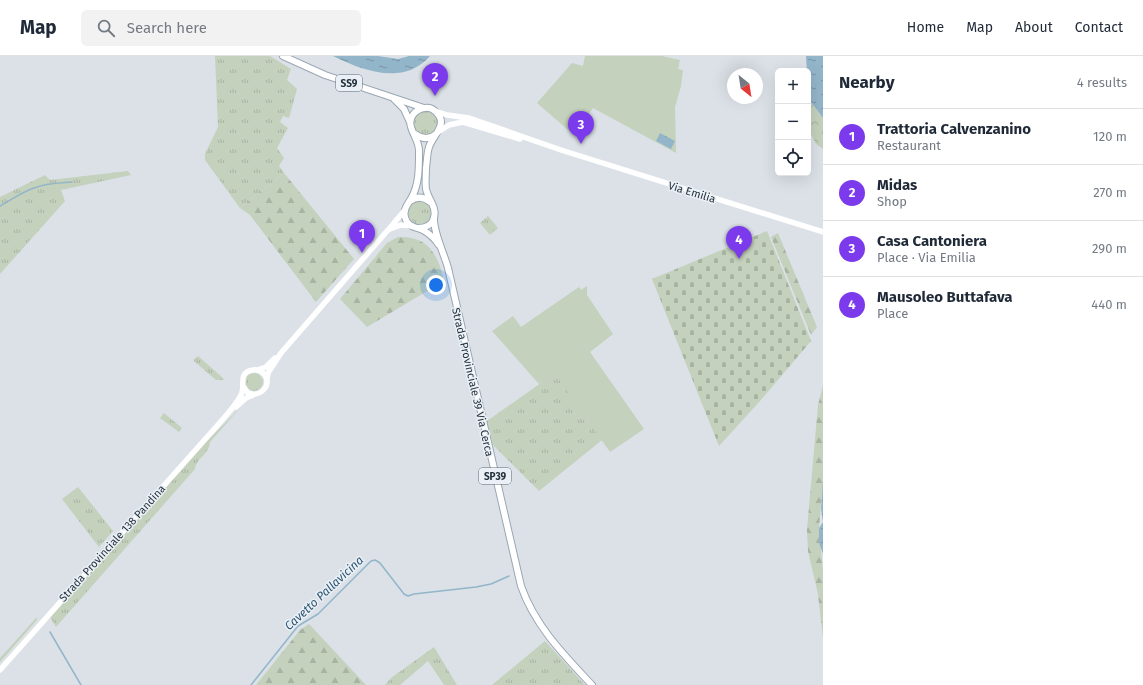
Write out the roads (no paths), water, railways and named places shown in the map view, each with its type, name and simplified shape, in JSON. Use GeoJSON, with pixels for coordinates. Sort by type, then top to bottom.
{"type":"FeatureCollection","features":[{"type":"Feature","properties":{"kind":"main road","name":"SS9"},"geometry":{"type":"LineString","coordinates":[[283,56],[320,74],[424,108]]}},
{"type":"Feature","properties":{"kind":"main road"},"geometry":{"type":"LineString","coordinates":[[393,98],[405,111],[419,147],[419,165],[416,187],[405,210],[406,219],[415,227],[424,228],[429,225],[434,217]]}},
{"type":"Feature","properties":{"kind":"main road"},"geometry":{"type":"LineString","coordinates":[[435,111],[430,108],[420,109],[412,117],[412,128],[420,137],[424,138],[438,133]]}},
{"type":"Feature","properties":{"kind":"main road","name":"Strada Provinciale 39 Via Cerca"},"geometry":{"type":"LineString","coordinates":[[435,111],[441,120],[438,133],[430,145],[427,162],[426,190],[435,213],[434,223],[448,268],[520,586],[528,604],[542,628],[592,685]]}},
{"type":"Feature","properties":{"kind":"main road"},"geometry":{"type":"LineString","coordinates":[[409,202],[415,198],[423,198],[427,199],[433,205]]}},
{"type":"Feature","properties":{"kind":"main road","name":"Strada Provinciale 39 Via Cerca"},"geometry":{"type":"LineString","coordinates":[[415,227],[427,232],[440,246]]}},
{"type":"Feature","properties":{"kind":"street","name":"Via Emilia"},"geometry":{"type":"LineString","coordinates":[[435,111],[450,116],[472,119],[561,150],[823,232]]}},
{"type":"Feature","properties":{"kind":"street","name":"Via Emilia"},"geometry":{"type":"LineString","coordinates":[[438,133],[451,124],[459,122],[467,123],[561,150]]}},
{"type":"Feature","properties":{"kind":"street"},"geometry":{"type":"LineString","coordinates":[[281,353],[268,373],[264,390],[256,395],[248,393],[242,386],[242,380],[245,374],[251,370],[266,367],[281,353],[405,210]]}},
{"type":"Feature","properties":{"kind":"street"},"geometry":{"type":"LineString","coordinates":[[388,230],[401,225],[415,227]]}},
{"type":"Feature","properties":{"kind":"street"},"geometry":{"type":"LineString","coordinates":[[257,370],[264,374],[267,381]]}},
{"type":"Feature","properties":{"kind":"street","name":"Strada Provinciale 138 Pandina"},"geometry":{"type":"LineString","coordinates":[[0,670],[224,418],[241,396],[243,391],[242,386]]}},
{"type":"Feature","properties":{"kind":"street","name":"Strada Provinciale 138 Pandina"},"geometry":{"type":"LineString","coordinates":[[224,418],[246,398],[256,395]]}},
{"type":"Feature","properties":{"kind":"water"},"geometry":{"type":"Polygon","coordinates":[[[333,56],[378,56],[398,59],[409,56],[430,56],[420,65],[408,71],[383,73],[357,67],[333,56]]]}},
{"type":"Feature","properties":{"kind":"water"},"geometry":{"type":"Polygon","coordinates":[[[806,56],[823,56],[823,118],[811,102],[811,68],[807,68],[806,56]]]}},
{"type":"Feature","properties":{"kind":"water"},"geometry":{"type":"Polygon","coordinates":[[[660,133],[675,141],[671,149],[656,141],[660,133]]]}},
{"type":"Feature","properties":{"kind":"water"},"geometry":{"type":"Polygon","coordinates":[[[823,478],[823,522],[821,509],[823,478]]]}},
{"type":"Feature","properties":{"kind":"water"},"geometry":{"type":"Polygon","coordinates":[[[823,522],[823,554],[819,543],[819,528],[823,522]]]}},
{"type":"Feature","properties":{"kind":"waterway"},"geometry":{"type":"LineString","coordinates":[[0,206],[39,186],[72,182]]}},
{"type":"Feature","properties":{"kind":"waterway","name":"Cavetto Pallavicina"},"geometry":{"type":"LineString","coordinates":[[251,685],[298,626],[318,614],[371,561],[375,560],[380,563],[404,594],[408,596],[476,587],[491,584],[509,576]]}},
{"type":"Feature","properties":{"kind":"waterway"},"geometry":{"type":"LineString","coordinates":[[50,632],[81,685]]}},
{"type":"Feature","properties":{"kind":"place","name":"Midas"},"geometry":{"type":"Point","coordinates":[435,96]}},
{"type":"Feature","properties":{"kind":"place","name":"Casa Cantoniera"},"geometry":{"type":"Point","coordinates":[581,144]}},
{"type":"Feature","properties":{"kind":"place","name":"Trattoria Calvenzanino"},"geometry":{"type":"Point","coordinates":[362,253]}},
{"type":"Feature","properties":{"kind":"place","name":"Mausoleo Buttafava"},"geometry":{"type":"Point","coordinates":[739,259]}}]}
